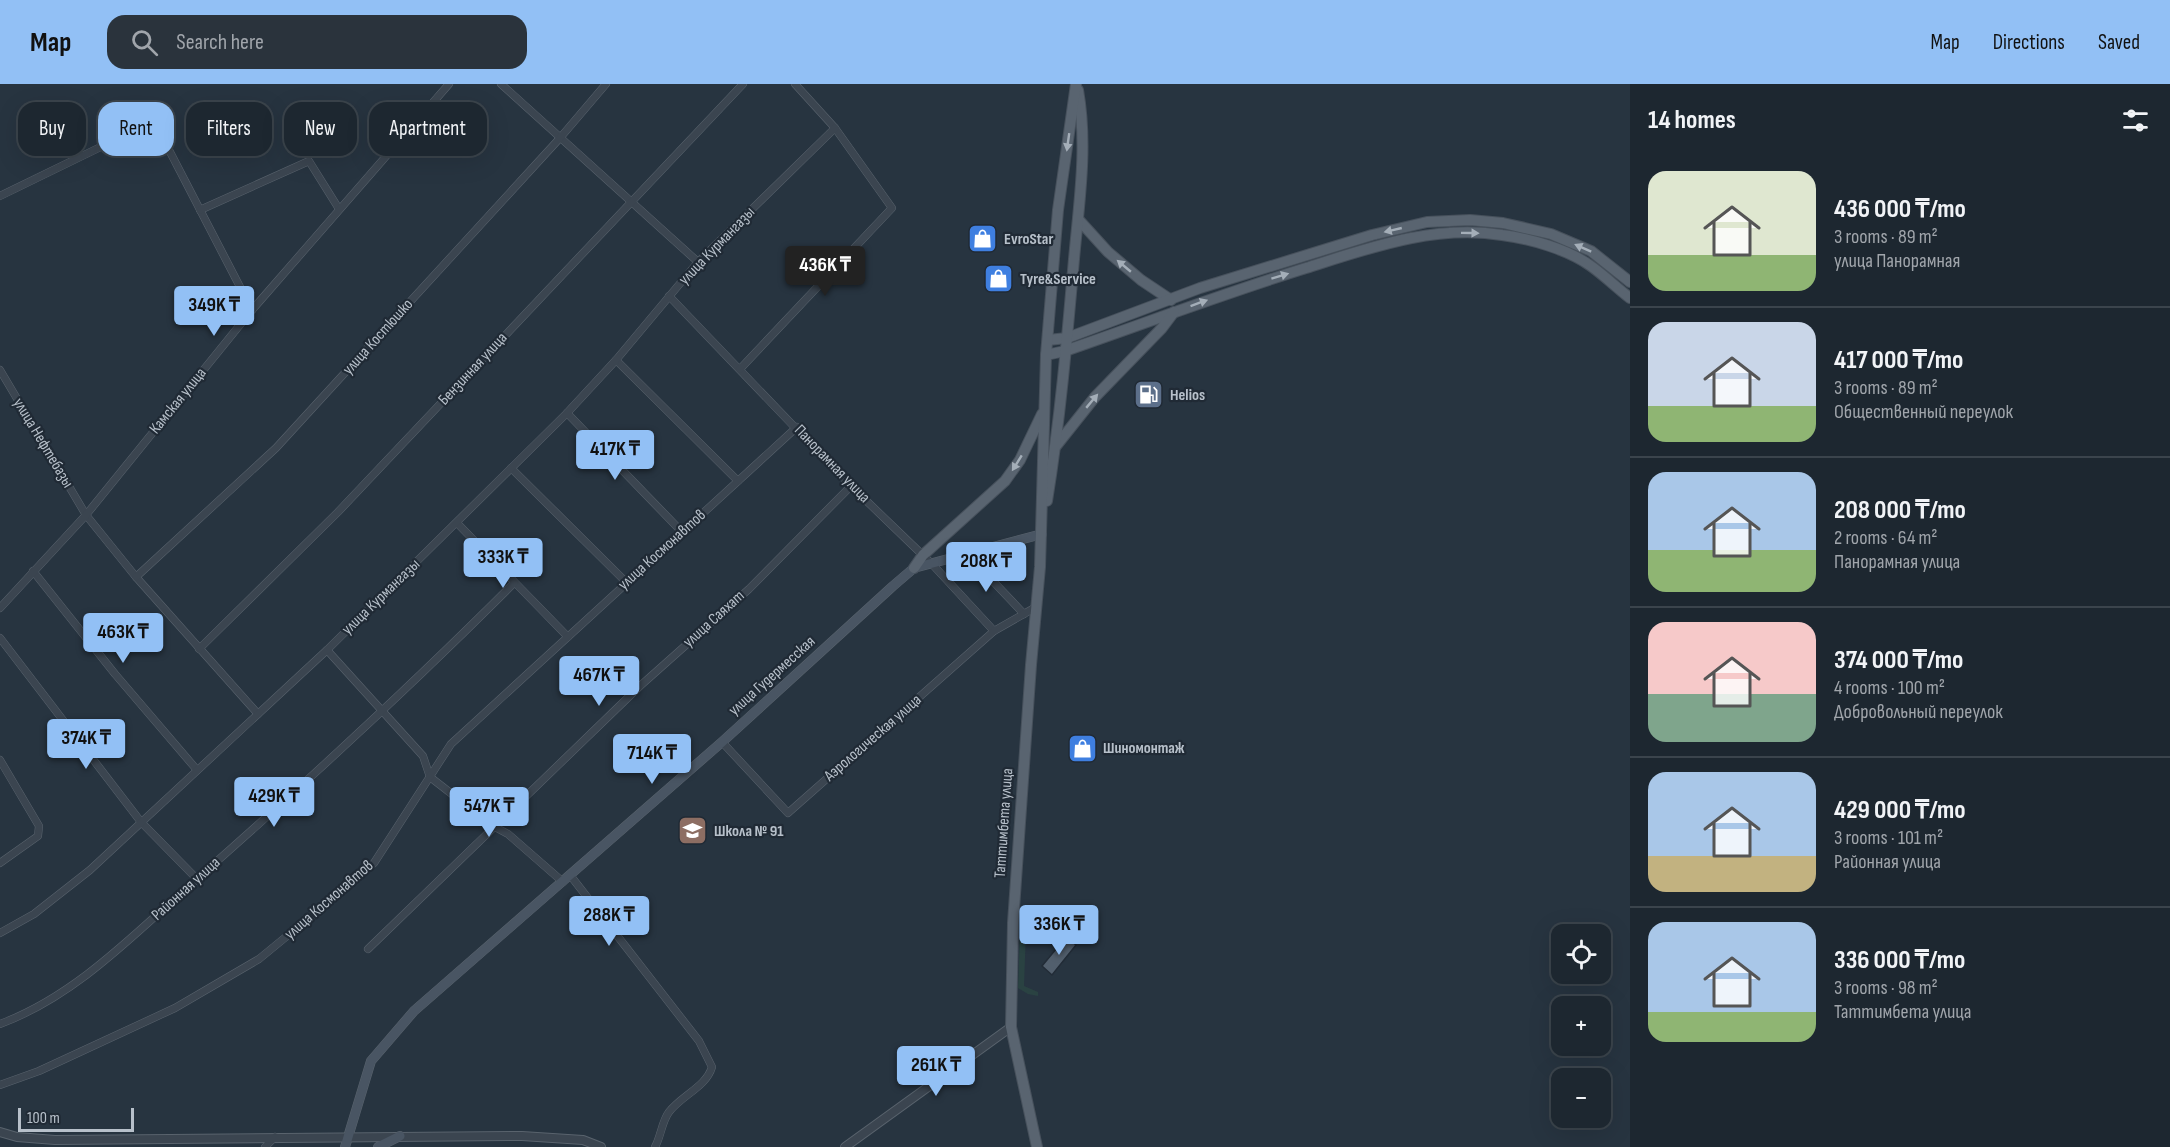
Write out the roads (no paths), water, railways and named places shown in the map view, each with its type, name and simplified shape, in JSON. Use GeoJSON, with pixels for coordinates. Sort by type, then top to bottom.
{"type":"FeatureCollection","features":[{"type":"Feature","properties":{"kind":"main road"},"geometry":{"type":"LineString","coordinates":[[1042,534],[1056,447],[1078,219],[1084,121],[1076,84]]}},
{"type":"Feature","properties":{"kind":"main road"},"geometry":{"type":"LineString","coordinates":[[1042,534],[1046,355],[1059,210],[1076,84]]}},
{"type":"Feature","properties":{"kind":"main road"},"geometry":{"type":"LineString","coordinates":[[1078,219],[1108,252],[1141,280],[1171,300]]}},
{"type":"Feature","properties":{"kind":"main road"},"geometry":{"type":"LineString","coordinates":[[1048,340],[1067,338],[1200,288],[1372,235],[1428,222],[1470,220],[1503,223],[1551,234],[1592,251],[1630,282]]}},
{"type":"Feature","properties":{"kind":"main road"},"geometry":{"type":"LineString","coordinates":[[1046,355],[1065,351],[1225,293],[1375,246],[1429,234],[1470,232],[1501,234],[1548,246],[1589,265],[1630,298]]}},
{"type":"Feature","properties":{"kind":"main road"},"geometry":{"type":"LineString","coordinates":[[1056,447],[1095,398],[1162,328],[1174,312]]}},
{"type":"Feature","properties":{"kind":"main road"},"geometry":{"type":"LineString","coordinates":[[914,568],[923,555],[1005,481],[1020,460],[1043,411]]}},
{"type":"Feature","properties":{"kind":"main road","name":"улица Гудермесская"},"geometry":{"type":"LineString","coordinates":[[345,1147],[372,1061],[414,1011],[722,742],[914,568],[1042,534]]}},
{"type":"Feature","properties":{"kind":"main road","name":"Таттимбета улица"},"geometry":{"type":"LineString","coordinates":[[1037,1147],[1011,1027],[1012,922],[1030,665],[1042,534]]}},
{"type":"Feature","properties":{"kind":"main road"},"geometry":{"type":"LineString","coordinates":[[378,1147],[400,1136]]}},
{"type":"Feature","properties":{"kind":"street","name":"Камская улица"},"geometry":{"type":"LineString","coordinates":[[0,608],[86,515],[252,310],[449,84]]}},
{"type":"Feature","properties":{"kind":"street"},"geometry":{"type":"LineString","coordinates":[[501,84],[698,262]]}},
{"type":"Feature","properties":{"kind":"street","name":"улица Костюшко"},"geometry":{"type":"LineString","coordinates":[[136,577],[276,448],[560,138],[606,84]]}},
{"type":"Feature","properties":{"kind":"street","name":"Бензинная улица"},"geometry":{"type":"LineString","coordinates":[[199,649],[338,513],[743,84]]}},
{"type":"Feature","properties":{"kind":"street"},"geometry":{"type":"LineString","coordinates":[[740,369],[892,208],[835,128],[795,84]]}},
{"type":"Feature","properties":{"kind":"street"},"geometry":{"type":"LineString","coordinates":[[0,196],[154,121],[252,310]]}},
{"type":"Feature","properties":{"kind":"street","name":"улица Курмангазы"},"geometry":{"type":"LineString","coordinates":[[0,933],[34,914],[90,870],[327,650],[567,412],[615,360],[698,262],[835,128]]}},
{"type":"Feature","properties":{"kind":"street"},"geometry":{"type":"LineString","coordinates":[[200,210],[309,161],[339,209]]}},
{"type":"Feature","properties":{"kind":"street","name":"Панорамная улица"},"geometry":{"type":"LineString","coordinates":[[669,296],[851,486],[932,564],[994,631]]}},
{"type":"Feature","properties":{"kind":"street"},"geometry":{"type":"LineString","coordinates":[[615,360],[738,481]]}},
{"type":"Feature","properties":{"kind":"street","name":"улица Нефтебазы"},"geometry":{"type":"LineString","coordinates":[[0,370],[86,515],[136,577],[258,714]]}},
{"type":"Feature","properties":{"kind":"street"},"geometry":{"type":"LineString","coordinates":[[567,412],[682,532]]}},
{"type":"Feature","properties":{"kind":"street","name":"улица Космонавтов"},"geometry":{"type":"LineString","coordinates":[[0,1085],[39,1071],[176,1008],[259,959],[374,863],[452,744],[797,428]]}},
{"type":"Feature","properties":{"kind":"street"},"geometry":{"type":"LineString","coordinates":[[511,468],[627,583]]}},
{"type":"Feature","properties":{"kind":"street","name":"улица Саяхат"},"geometry":{"type":"LineString","coordinates":[[368,949],[640,686],[749,588],[851,486]]}},
{"type":"Feature","properties":{"kind":"street"},"geometry":{"type":"LineString","coordinates":[[457,523],[568,637]]}},
{"type":"Feature","properties":{"kind":"street"},"geometry":{"type":"LineString","coordinates":[[963,555],[1024,614]]}},
{"type":"Feature","properties":{"kind":"street"},"geometry":{"type":"LineString","coordinates":[[33,571],[115,674],[197,770]]}},
{"type":"Feature","properties":{"kind":"street","name":"Районная улица"},"geometry":{"type":"LineString","coordinates":[[0,1024],[27,1014],[70,988],[283,804],[514,583]]}},
{"type":"Feature","properties":{"kind":"street","name":"Аэрологическая улица"},"geometry":{"type":"LineString","coordinates":[[722,742],[788,813],[994,631],[1037,607]]}},
{"type":"Feature","properties":{"kind":"street"},"geometry":{"type":"LineString","coordinates":[[0,638],[141,822],[197,879]]}},
{"type":"Feature","properties":{"kind":"street"},"geometry":{"type":"LineString","coordinates":[[327,650],[423,756],[430,777],[566,878],[699,1041],[712,1067],[709,1077],[669,1112],[662,1135],[655,1147]]}},
{"type":"Feature","properties":{"kind":"street"},"geometry":{"type":"LineString","coordinates":[[0,760],[39,826],[39,831],[38,836],[0,863]]}},
{"type":"Feature","properties":{"kind":"street"},"geometry":{"type":"LineString","coordinates":[[845,1147],[1011,1027]]}},
{"type":"Feature","properties":{"kind":"street"},"geometry":{"type":"LineString","coordinates":[[0,1132],[53,1144],[275,1137],[522,1136],[583,1140],[601,1147]]}},
{"type":"Feature","properties":{"kind":"street"},"geometry":{"type":"LineString","coordinates":[[266,1147],[275,1137]]}},
{"type":"Feature","properties":{"kind":"place","name":"EvroStar"},"geometry":{"type":"Point","coordinates":[983,239]}},
{"type":"Feature","properties":{"kind":"place","name":"Tyre&Service"},"geometry":{"type":"Point","coordinates":[999,279]}},
{"type":"Feature","properties":{"kind":"place","name":"Helios"},"geometry":{"type":"Point","coordinates":[1149,395]}},
{"type":"Feature","properties":{"kind":"place","name":"Шиномонтаж"},"geometry":{"type":"Point","coordinates":[1082,748]}},
{"type":"Feature","properties":{"kind":"place","name":"Школа № 91"},"geometry":{"type":"Point","coordinates":[693,831]}}]}
